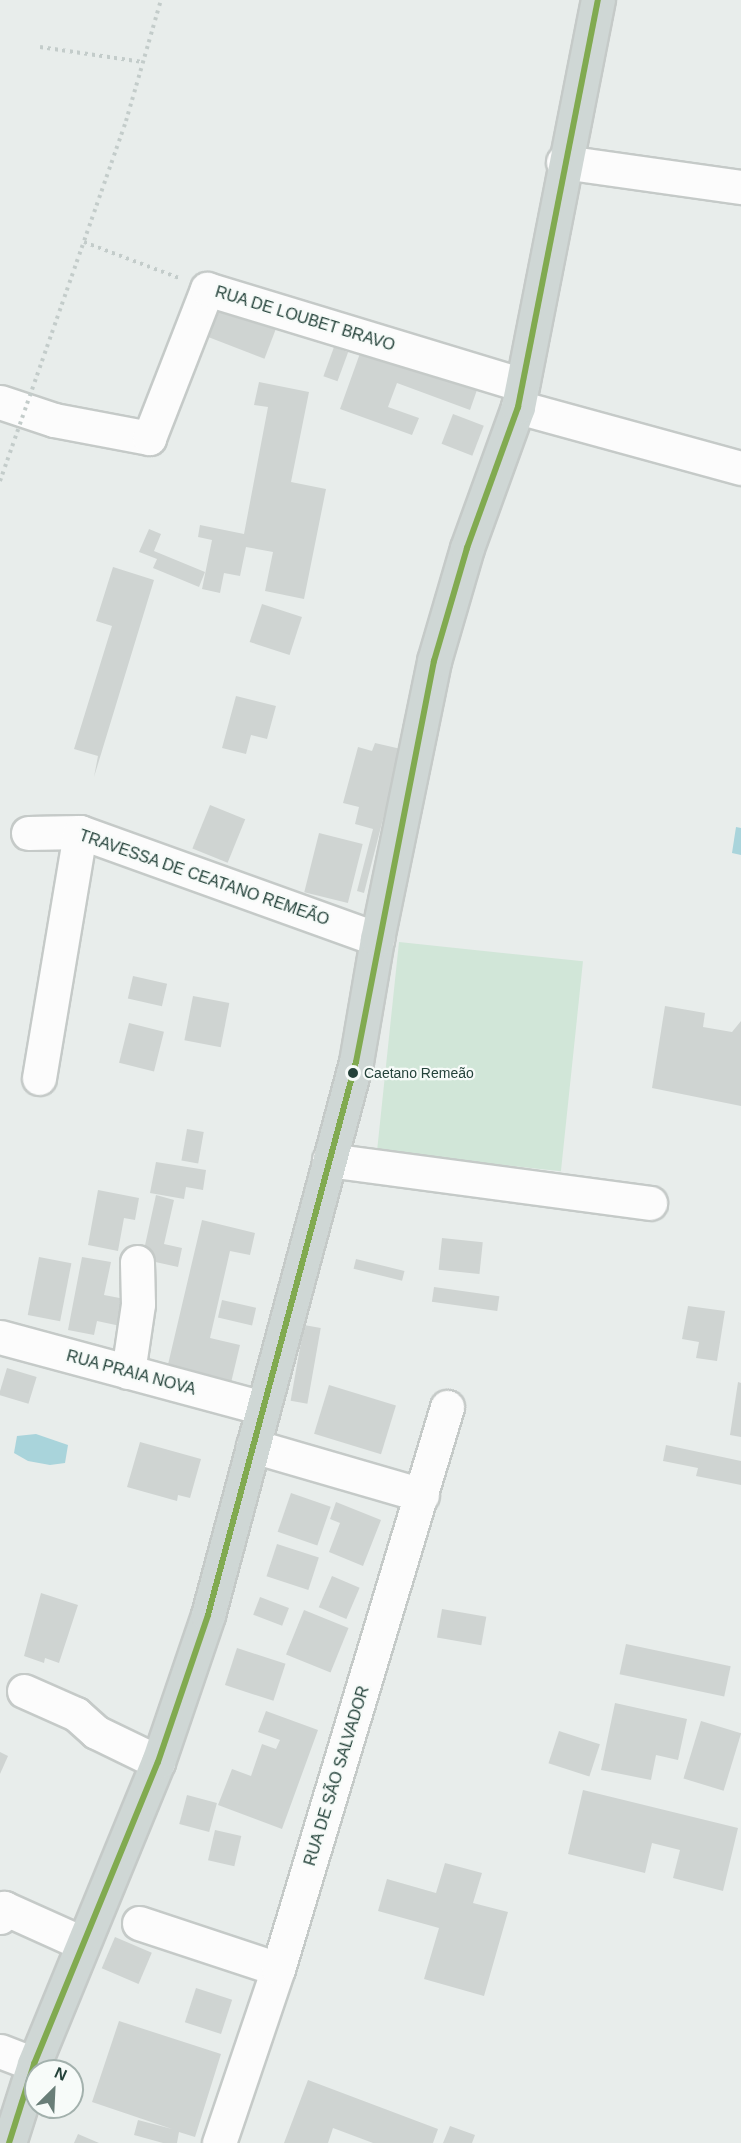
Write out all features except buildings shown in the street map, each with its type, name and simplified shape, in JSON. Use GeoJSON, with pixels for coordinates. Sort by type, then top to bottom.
{"type":"FeatureCollection","features":[{"type":"Feature","properties":{"kind":"main road"},"geometry":{"type":"LineString","coordinates":[[36,2059],[158,1762],[208,1616],[356,1062],[377,939],[434,661],[467,548],[520,396],[563,162],[598,0]]}},
{"type":"Feature","properties":{"kind":"main road"},"geometry":{"type":"LineString","coordinates":[[9,2143],[24,2096]]}},
{"type":"Feature","properties":{"kind":"street"},"geometry":{"type":"LineString","coordinates":[[563,162],[741,188]]}},
{"type":"Feature","properties":{"kind":"street","name":"RUA DE LOUBET BRAVO"},"geometry":{"type":"LineString","coordinates":[[12,406],[54,420],[149,438],[207,289],[520,396],[741,468]]}},
{"type":"Feature","properties":{"kind":"street"},"geometry":{"type":"LineString","coordinates":[[39,1078],[80,832]]}},
{"type":"Feature","properties":{"kind":"street","name":"TRAVESSA DE CEATANO REMEÃO"},"geometry":{"type":"LineString","coordinates":[[28,833],[80,832],[377,939]]}},
{"type":"Feature","properties":{"kind":"street"},"geometry":{"type":"LineString","coordinates":[[329,1160],[650,1203]]}},
{"type":"Feature","properties":{"kind":"street"},"geometry":{"type":"LineString","coordinates":[[128,1371],[138,1304],[137,1262]]}},
{"type":"Feature","properties":{"kind":"street","name":"RUA PRAIA NOVA"},"geometry":{"type":"LineString","coordinates":[[0,1337],[263,1408]]}},
{"type":"Feature","properties":{"kind":"street","name":"RUA DE SÃO SALVADOR"},"geometry":{"type":"LineString","coordinates":[[219,2143],[278,1970],[447,1407]]}},
{"type":"Feature","properties":{"kind":"street"},"geometry":{"type":"LineString","coordinates":[[253,1446],[422,1495]]}},
{"type":"Feature","properties":{"kind":"street"},"geometry":{"type":"LineString","coordinates":[[24,1691],[76,1714],[96,1732],[158,1762]]}},
{"type":"Feature","properties":{"kind":"street"},"geometry":{"type":"LineString","coordinates":[[2,1913],[82,1943]]}},
{"type":"Feature","properties":{"kind":"street"},"geometry":{"type":"LineString","coordinates":[[139,1923],[278,1970]]}},
{"type":"Feature","properties":{"kind":"street"},"geometry":{"type":"LineString","coordinates":[[0,2051],[24,2060]]}},
{"type":"Feature","properties":{"kind":"path"},"geometry":{"type":"LineString","coordinates":[[0,481],[12,406],[84,242],[161,0]]}},
{"type":"Feature","properties":{"kind":"path"},"geometry":{"type":"LineString","coordinates":[[40,47],[143,62]]}},
{"type":"Feature","properties":{"kind":"path"},"geometry":{"type":"LineString","coordinates":[[84,242],[189,281]]}},
{"type":"Feature","properties":{"kind":"green space"},"geometry":{"type":"Polygon","coordinates":[[[399,942],[583,961],[561,1171],[377,1152],[399,942]]]}},
{"type":"Feature","properties":{"kind":"water"},"geometry":{"type":"Polygon","coordinates":[[[736,827],[741,828],[741,855],[732,853],[736,827]]]}},
{"type":"Feature","properties":{"kind":"water"},"geometry":{"type":"Polygon","coordinates":[[[36,1434],[68,1445],[65,1463],[50,1465],[28,1461],[14,1453],[17,1436],[36,1434]]]}},
{"type":"Feature","properties":{"kind":"transit line"},"geometry":{"type":"LineString","coordinates":[[9,2143],[34,2064],[158,1762],[208,1615],[356,1062],[434,661],[467,548],[518,407],[598,0]]}},
{"type":"Feature","properties":{"kind":"place","name":"Caetano Remeão"},"geometry":{"type":"Point","coordinates":[353,1073]}}]}
